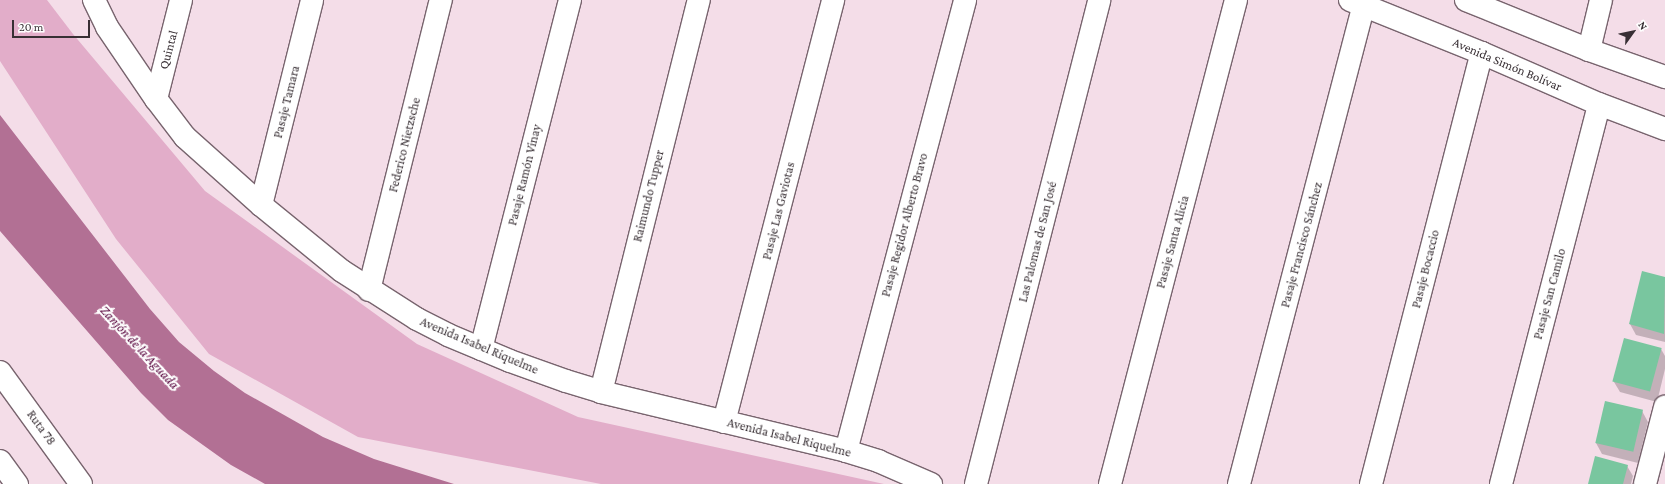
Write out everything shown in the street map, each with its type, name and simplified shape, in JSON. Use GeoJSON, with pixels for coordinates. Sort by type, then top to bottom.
{"type":"FeatureCollection","features":[{"type":"Feature","properties":{"kind":"main road","name":"Avenida Isabel Riquelme"},"geometry":{"type":"LineString","coordinates":[[81,0],[107,27]]}},
{"type":"Feature","properties":{"kind":"main road","name":"Avenida Isabel Riquelme"},"geometry":{"type":"LineString","coordinates":[[94,0],[107,27],[156,99],[185,137],[262,205],[342,271],[369,290],[417,319],[510,361],[601,392],[846,451],[878,461],[931,484]]}},
{"type":"Feature","properties":{"kind":"main road","name":"Quintal"},"geometry":{"type":"LineString","coordinates":[[156,99],[181,0]]}},
{"type":"Feature","properties":{"kind":"main road","name":"Pasaje Tamara"},"geometry":{"type":"LineString","coordinates":[[262,205],[312,0]]}},
{"type":"Feature","properties":{"kind":"main road","name":"Federico Nietzsche"},"geometry":{"type":"LineString","coordinates":[[369,290],[441,0]]}},
{"type":"Feature","properties":{"kind":"main road","name":"Pasaje Ramón Vinay"},"geometry":{"type":"LineString","coordinates":[[481,349],[570,0]]}},
{"type":"Feature","properties":{"kind":"main road","name":"Raimundo Tupper"},"geometry":{"type":"LineString","coordinates":[[601,392],[699,0]]}},
{"type":"Feature","properties":{"kind":"main road","name":"Pasaje Las Gaviotas"},"geometry":{"type":"LineString","coordinates":[[724,422],[833,0]]}},
{"type":"Feature","properties":{"kind":"main road","name":"Pasaje Regidor Alberto Bravo"},"geometry":{"type":"LineString","coordinates":[[846,451],[965,0]]}},
{"type":"Feature","properties":{"kind":"main road","name":"Las Palomas de San José"},"geometry":{"type":"LineString","coordinates":[[976,484],[1099,0]]}},
{"type":"Feature","properties":{"kind":"main road","name":"Pasaje Santa Alicia"},"geometry":{"type":"LineString","coordinates":[[1110,484],[1236,0]]}},
{"type":"Feature","properties":{"kind":"main road"},"geometry":{"type":"LineString","coordinates":[[1466,0],[1589,50],[1665,77]]}},
{"type":"Feature","properties":{"kind":"main road"},"geometry":{"type":"LineString","coordinates":[[1589,50],[1602,0]]}},
{"type":"Feature","properties":{"kind":"main road","name":"Avenida Simón Bolívar"},"geometry":{"type":"LineString","coordinates":[[1357,3],[1482,53],[1599,104],[1665,129]]}},
{"type":"Feature","properties":{"kind":"main road","name":"Pasaje Francisco Sánchez"},"geometry":{"type":"LineString","coordinates":[[1239,484],[1357,3]]}},
{"type":"Feature","properties":{"kind":"main road","name":"Pasaje Bocaccio"},"geometry":{"type":"LineString","coordinates":[[1371,484],[1482,53]]}},
{"type":"Feature","properties":{"kind":"main road","name":"Pasaje San Camilo"},"geometry":{"type":"LineString","coordinates":[[1501,484],[1599,104]]}},
{"type":"Feature","properties":{"kind":"main road","name":"Ruta 78"},"geometry":{"type":"LineString","coordinates":[[0,372],[81,484]]}},
{"type":"Feature","properties":{"kind":"main road"},"geometry":{"type":"LineString","coordinates":[[1645,484],[1665,406]]}},
{"type":"Feature","properties":{"kind":"main road"},"geometry":{"type":"LineString","coordinates":[[0,461],[16,484]]}},
{"type":"Feature","properties":{"kind":"shaded area"},"geometry":{"type":"Polygon","coordinates":[[[0,0],[47,0],[73,34],[205,191],[417,344],[578,417],[884,484],[601,484],[358,437],[209,354],[116,239],[0,61],[0,0]]]}},
{"type":"Feature","properties":{"kind":"water","name":"Zanjón de la Aguada"},"geometry":{"type":"Polygon","coordinates":[[[0,115],[150,309],[179,342],[214,371],[245,393],[323,437],[374,459],[454,484],[265,484],[231,465],[168,420],[141,393],[0,231],[0,115]]]}},
{"type":"Feature","properties":{"kind":"building"},"geometry":{"type":"Polygon","coordinates":[[[1642,271],[1665,277],[1664,334],[1629,324],[1642,271]]]}},
{"type":"Feature","properties":{"kind":"building"},"geometry":{"type":"Polygon","coordinates":[[[1624,338],[1662,348],[1650,392],[1612,381],[1624,338]]]}},
{"type":"Feature","properties":{"kind":"building"},"geometry":{"type":"Polygon","coordinates":[[[1605,401],[1643,410],[1633,452],[1595,443],[1605,401]]]}},
{"type":"Feature","properties":{"kind":"building"},"geometry":{"type":"Polygon","coordinates":[[[1595,456],[1628,465],[1623,484],[1588,484],[1595,456]]]}}]}
